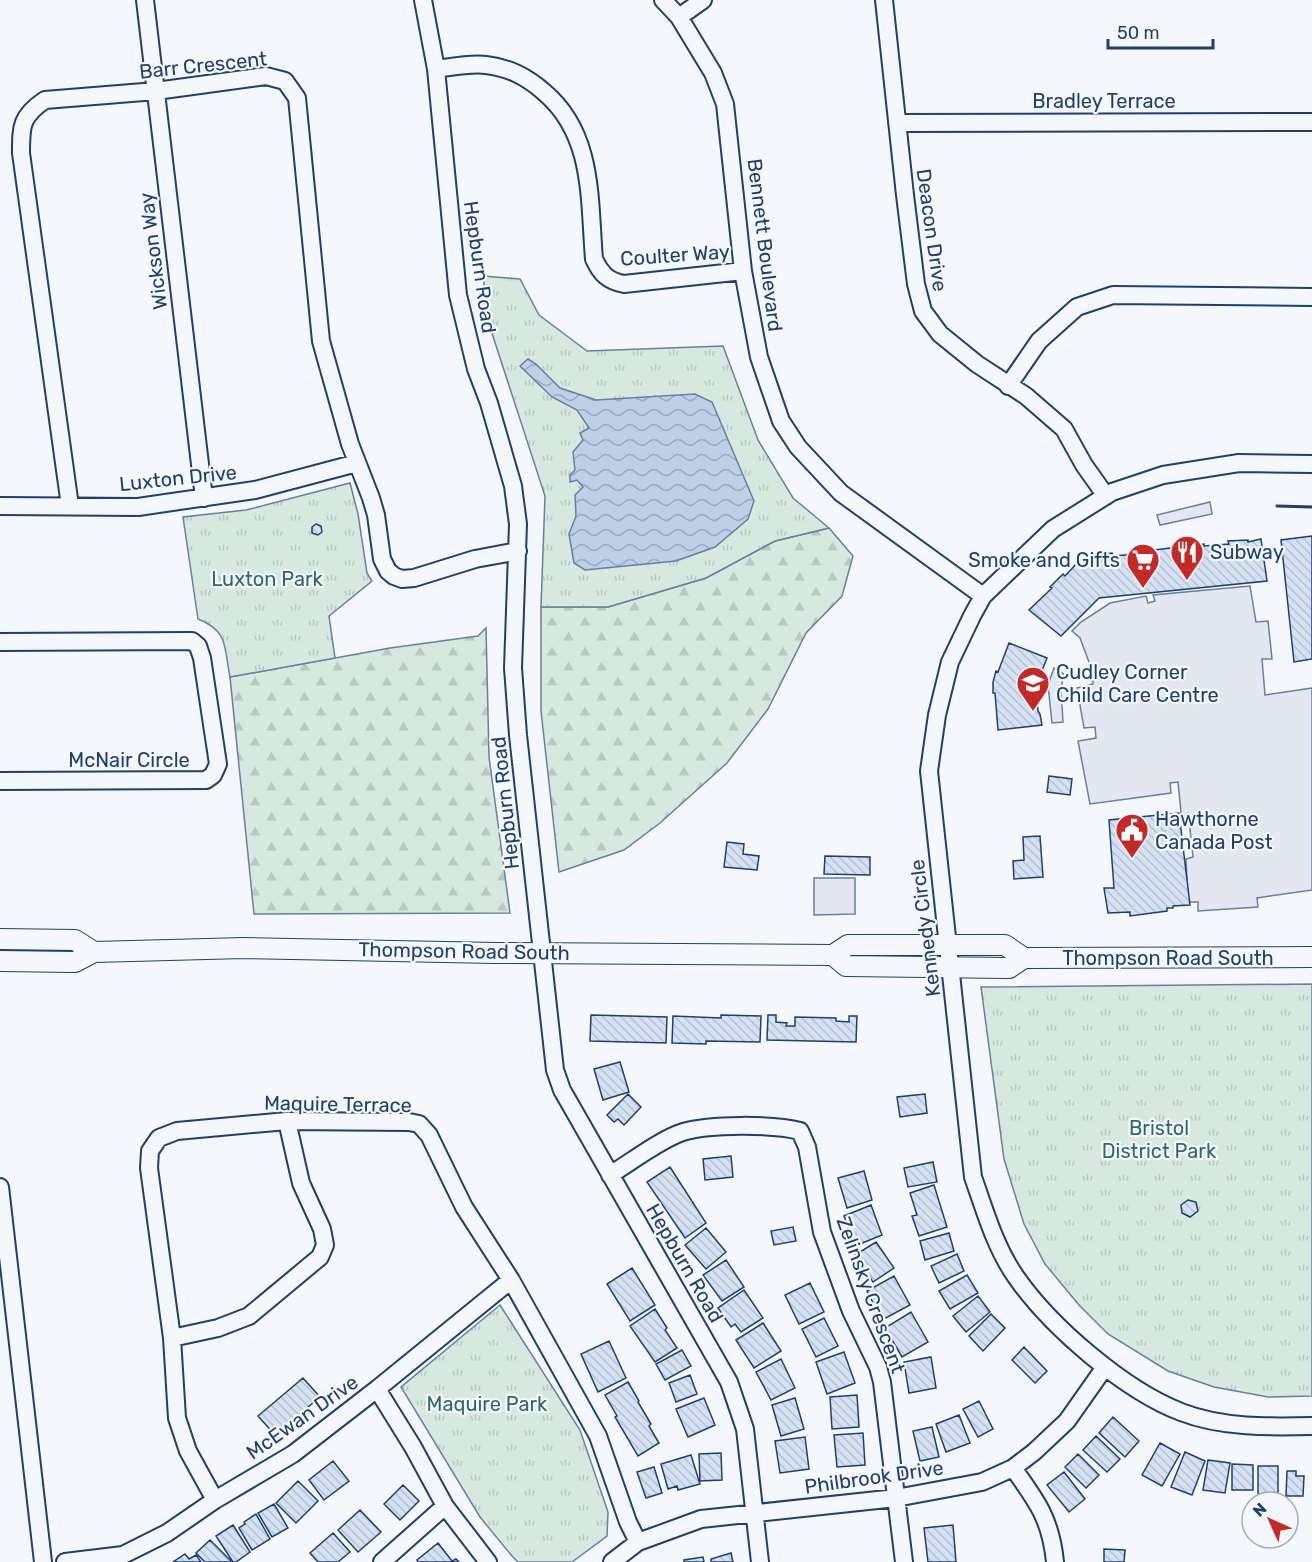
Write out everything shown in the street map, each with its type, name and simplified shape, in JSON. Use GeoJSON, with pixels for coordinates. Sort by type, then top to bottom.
{"type":"FeatureCollection","features":[{"type":"Feature","properties":{"kind":"main road","name":"Thompson Road South"},"geometry":{"type":"LineString","coordinates":[[0,939],[75,940],[94,952]]}},
{"type":"Feature","properties":{"kind":"main road","name":"Thompson Road South"},"geometry":{"type":"LineString","coordinates":[[0,961],[75,962],[94,952],[244,948],[833,956],[848,945],[1005,945],[1023,958]]}},
{"type":"Feature","properties":{"kind":"main road","name":"Thompson Road South"},"geometry":{"type":"LineString","coordinates":[[833,956],[846,966],[951,969],[1009,968],[1023,958],[1312,957]]}},
{"type":"Feature","properties":{"kind":"street","name":"Wickson Way"},"geometry":{"type":"LineString","coordinates":[[145,0],[204,498]]}},
{"type":"Feature","properties":{"kind":"street","name":"Hepburn Road"},"geometry":{"type":"LineString","coordinates":[[423,0],[436,69],[458,296],[476,369],[489,403],[513,486],[518,524],[513,668],[518,735],[555,1070],[562,1090],[729,1382],[746,1429],[760,1562]]}},
{"type":"Feature","properties":{"kind":"street","name":"Bennett Boulevard"},"geometry":{"type":"LineString","coordinates":[[663,0],[679,17],[713,73],[725,104],[743,271],[759,357],[781,421],[798,447],[842,493],[983,596]]}},
{"type":"Feature","properties":{"kind":"street"},"geometry":{"type":"LineString","coordinates":[[679,17],[703,0]]}},
{"type":"Feature","properties":{"kind":"street","name":"Deacon Drive"},"geometry":{"type":"LineString","coordinates":[[884,0],[916,284],[923,311],[940,334],[1008,386],[1026,396],[1064,429],[1084,465],[1106,496]]}},
{"type":"Feature","properties":{"kind":"street","name":"Coulter Way"},"geometry":{"type":"LineString","coordinates":[[436,69],[484,65],[520,73],[555,101],[566,114],[583,154],[594,259],[600,271],[607,278],[624,284],[743,271]]}},
{"type":"Feature","properties":{"kind":"street","name":"Barr Crescent"},"geometry":{"type":"LineString","coordinates":[[70,506],[21,153],[21,127],[30,110],[45,100],[156,91],[266,76],[285,81],[297,98],[321,341],[350,444],[375,515],[382,559],[388,571],[402,579],[414,578],[475,559],[518,551]]}},
{"type":"Feature","properties":{"kind":"street","name":"Bradley Terrace"},"geometry":{"type":"LineString","coordinates":[[897,123],[1312,122]]}},
{"type":"Feature","properties":{"kind":"street"},"geometry":{"type":"LineString","coordinates":[[1008,386],[1039,341],[1077,307],[1113,295],[1312,297]]}},
{"type":"Feature","properties":{"kind":"street","name":"Luxton Drive"},"geometry":{"type":"LineString","coordinates":[[0,506],[138,507],[255,490],[357,463]]}},
{"type":"Feature","properties":{"kind":"street","name":"Kennedy Circle"},"geometry":{"type":"LineString","coordinates":[[1312,464],[1239,463],[1162,476],[1112,492],[1053,529],[983,596],[950,662],[937,715],[929,771],[973,1177],[992,1232],[1016,1277],[1055,1323],[1105,1367],[1137,1389],[1181,1412],[1225,1423],[1269,1427],[1312,1426]]}},
{"type":"Feature","properties":{"kind":"street","name":"McNair Circle"},"geometry":{"type":"LineString","coordinates":[[0,642],[192,641],[198,646],[202,658],[218,764],[213,775],[206,780],[0,781]]}},
{"type":"Feature","properties":{"kind":"street"},"geometry":{"type":"LineString","coordinates":[[172,1338],[218,1328],[249,1316],[320,1257],[326,1245],[322,1229],[301,1183],[287,1121]]}},
{"type":"Feature","properties":{"kind":"street","name":"Maquire Terrace"},"geometry":{"type":"LineString","coordinates":[[215,1500],[188,1451],[177,1418],[172,1338],[149,1168],[150,1151],[159,1138],[177,1131],[287,1121],[410,1122],[420,1124],[429,1136],[464,1207],[511,1280],[598,1436],[628,1522],[638,1542]]}},
{"type":"Feature","properties":{"kind":"street","name":"Zelinsky Crescent"},"geometry":{"type":"LineString","coordinates":[[610,1175],[683,1132],[702,1128],[783,1126],[800,1131],[807,1147],[822,1232],[852,1311],[878,1367],[882,1382],[897,1498]]}},
{"type":"Feature","properties":{"kind":"street"},"geometry":{"type":"LineString","coordinates":[[0,1187],[43,1562]]}},
{"type":"Feature","properties":{"kind":"street","name":"McEwan Drive"},"geometry":{"type":"LineString","coordinates":[[64,1562],[123,1555],[167,1533],[215,1500],[293,1454],[511,1280]]}},
{"type":"Feature","properties":{"kind":"street","name":"Philbrook Drive"},"geometry":{"type":"LineString","coordinates":[[612,1562],[638,1542],[701,1519],[897,1498],[982,1482],[1013,1468],[1067,1422],[1105,1367]]}},
{"type":"Feature","properties":{"kind":"street"},"geometry":{"type":"LineString","coordinates":[[377,1389],[413,1447],[445,1506],[488,1562]]}},
{"type":"Feature","properties":{"kind":"street"},"geometry":{"type":"LineString","coordinates":[[1013,1468],[1037,1502],[1047,1521],[1055,1562]]}},
{"type":"Feature","properties":{"kind":"street"},"geometry":{"type":"LineString","coordinates":[[897,1498],[904,1562]]}},
{"type":"Feature","properties":{"kind":"street"},"geometry":{"type":"LineString","coordinates":[[382,1562],[445,1506]]}},
{"type":"Feature","properties":{"kind":"green space"},"geometry":{"type":"Polygon","coordinates":[[[483,276],[520,279],[539,315],[587,351],[723,346],[758,440],[793,498],[829,528],[775,541],[706,578],[608,607],[541,607],[545,496],[489,324],[483,276]]]}},
{"type":"Feature","properties":{"kind":"green space","name":"Luxton Park"},"geometry":{"type":"Polygon","coordinates":[[[350,483],[358,514],[367,573],[372,581],[329,616],[335,658],[230,677],[220,635],[215,629],[198,619],[183,517],[246,510],[350,483]]]}},
{"type":"Feature","properties":{"kind":"green space"},"geometry":{"type":"Polygon","coordinates":[[[829,528],[853,556],[842,596],[806,633],[768,709],[727,763],[660,823],[624,850],[559,872],[541,711],[541,607],[608,607],[706,578],[775,541],[829,528]]]}},
{"type":"Feature","properties":{"kind":"green space"},"geometry":{"type":"Polygon","coordinates":[[[486,628],[489,757],[510,913],[254,914],[230,677],[390,648],[478,636],[486,628]]]}},
{"type":"Feature","properties":{"kind":"green space","name":"Bristol District Park"},"geometry":{"type":"Polygon","coordinates":[[[1312,984],[1312,1396],[1268,1397],[1214,1387],[1168,1371],[1108,1334],[1079,1305],[1045,1264],[1024,1224],[1004,1159],[981,987],[1312,984]]]}},
{"type":"Feature","properties":{"kind":"green space","name":"Maquire Park"},"geometry":{"type":"Polygon","coordinates":[[[500,1305],[580,1430],[608,1512],[607,1536],[572,1562],[518,1562],[512,1556],[480,1517],[401,1387],[500,1305]]]}},
{"type":"Feature","properties":{"kind":"shaded area"},"geometry":{"type":"Polygon","coordinates":[[[1210,502],[1212,514],[1160,525],[1157,515],[1210,502]]]}},
{"type":"Feature","properties":{"kind":"shaded area"},"geometry":{"type":"Polygon","coordinates":[[[1250,586],[1256,622],[1268,621],[1272,659],[1262,659],[1265,695],[1312,688],[1312,890],[1257,898],[1258,907],[1198,911],[1198,902],[1188,902],[1186,859],[1193,857],[1189,820],[1182,822],[1178,782],[1170,783],[1171,793],[1090,804],[1078,741],[1096,738],[1095,727],[1084,728],[1077,688],[1093,684],[1092,670],[1080,638],[1072,631],[1081,622],[1110,603],[1146,596],[1148,603],[1155,601],[1153,595],[1250,586]]]}},
{"type":"Feature","properties":{"kind":"shaded area"},"geometry":{"type":"Polygon","coordinates":[[[1054,668],[1064,674],[1061,689],[1063,722],[1052,723],[1048,685],[1054,668]]]}},
{"type":"Feature","properties":{"kind":"shaded area"},"geometry":{"type":"Polygon","coordinates":[[[814,878],[855,878],[855,914],[814,915],[814,878]]]}},
{"type":"Feature","properties":{"kind":"water"},"geometry":{"type":"Polygon","coordinates":[[[528,359],[560,388],[596,400],[695,394],[712,402],[754,501],[748,519],[715,547],[676,561],[585,570],[574,563],[569,534],[576,516],[575,495],[583,487],[577,480],[570,482],[570,475],[575,470],[573,452],[583,440],[580,433],[589,428],[577,410],[552,397],[520,366],[528,359]]]}},
{"type":"Feature","properties":{"kind":"building"},"geometry":{"type":"Polygon","coordinates":[[[316,524],[321,526],[322,532],[318,535],[312,533],[312,527],[316,524]]]}},
{"type":"Feature","properties":{"kind":"building"},"geometry":{"type":"Polygon","coordinates":[[[1312,536],[1312,659],[1294,662],[1281,540],[1312,536]]]}},
{"type":"Feature","properties":{"kind":"building"},"geometry":{"type":"Polygon","coordinates":[[[1261,539],[1267,581],[1099,598],[1061,636],[1029,610],[1063,574],[1065,576],[1079,561],[1090,560],[1089,556],[1112,553],[1113,556],[1137,554],[1137,552],[1261,539]]]}},
{"type":"Feature","properties":{"kind":"building"},"geometry":{"type":"Polygon","coordinates":[[[1009,643],[1047,658],[1036,686],[1038,711],[1042,725],[998,730],[993,682],[1009,643]]]}},
{"type":"Feature","properties":{"kind":"building"},"geometry":{"type":"Polygon","coordinates":[[[1049,776],[1072,779],[1070,795],[1047,792],[1049,776]]]}},
{"type":"Feature","properties":{"kind":"building"},"geometry":{"type":"Polygon","coordinates":[[[1179,813],[1190,905],[1173,906],[1173,908],[1167,908],[1167,911],[1130,916],[1130,912],[1108,913],[1104,888],[1114,888],[1109,820],[1179,813]]]}},
{"type":"Feature","properties":{"kind":"building"},"geometry":{"type":"Polygon","coordinates":[[[1040,836],[1043,877],[1014,879],[1013,861],[1024,860],[1023,837],[1040,836]]]}},
{"type":"Feature","properties":{"kind":"building"},"geometry":{"type":"Polygon","coordinates":[[[727,842],[744,844],[743,854],[759,856],[757,870],[724,867],[727,842]]]}},
{"type":"Feature","properties":{"kind":"building"},"geometry":{"type":"Polygon","coordinates":[[[825,856],[870,857],[870,875],[824,874],[825,856]]]}},
{"type":"Feature","properties":{"kind":"building"},"geometry":{"type":"Polygon","coordinates":[[[591,1015],[667,1017],[666,1043],[590,1041],[591,1015]]]}},
{"type":"Feature","properties":{"kind":"building"},"geometry":{"type":"Polygon","coordinates":[[[721,1015],[761,1016],[760,1042],[672,1043],[673,1016],[721,1018],[721,1015]]]}},
{"type":"Feature","properties":{"kind":"building"},"geometry":{"type":"Polygon","coordinates":[[[768,1015],[776,1015],[776,1022],[787,1023],[786,1026],[795,1026],[795,1017],[836,1018],[836,1021],[849,1022],[849,1016],[857,1016],[856,1042],[767,1040],[768,1015]]]}},
{"type":"Feature","properties":{"kind":"building"},"geometry":{"type":"Polygon","coordinates":[[[620,1062],[629,1092],[603,1100],[594,1069],[620,1062]]]}},
{"type":"Feature","properties":{"kind":"building"},"geometry":{"type":"Polygon","coordinates":[[[628,1094],[641,1107],[624,1125],[618,1119],[614,1122],[607,1115],[628,1094]]]}},
{"type":"Feature","properties":{"kind":"building"},"geometry":{"type":"Polygon","coordinates":[[[925,1094],[927,1113],[900,1117],[897,1097],[925,1094]]]}},
{"type":"Feature","properties":{"kind":"building"},"geometry":{"type":"Polygon","coordinates":[[[731,1156],[733,1177],[705,1180],[703,1159],[731,1156]]]}},
{"type":"Feature","properties":{"kind":"building"},"geometry":{"type":"Polygon","coordinates":[[[933,1162],[937,1182],[908,1187],[904,1168],[933,1162]]]}},
{"type":"Feature","properties":{"kind":"building"},"geometry":{"type":"Polygon","coordinates":[[[670,1167],[706,1223],[685,1238],[647,1182],[670,1167]]]}},
{"type":"Feature","properties":{"kind":"building"},"geometry":{"type":"Polygon","coordinates":[[[864,1171],[872,1200],[847,1208],[838,1178],[864,1171]]]}},
{"type":"Feature","properties":{"kind":"building"},"geometry":{"type":"Polygon","coordinates":[[[934,1185],[947,1227],[919,1236],[912,1216],[917,1215],[910,1193],[934,1185]]]}},
{"type":"Feature","properties":{"kind":"building"},"geometry":{"type":"Polygon","coordinates":[[[1188,1200],[1196,1202],[1198,1211],[1190,1217],[1182,1213],[1181,1205],[1188,1200]]]}},
{"type":"Feature","properties":{"kind":"building"},"geometry":{"type":"Polygon","coordinates":[[[871,1205],[882,1235],[855,1246],[844,1216],[871,1205]]]}},
{"type":"Feature","properties":{"kind":"building"},"geometry":{"type":"Polygon","coordinates":[[[793,1227],[796,1241],[774,1245],[771,1231],[793,1227]]]}},
{"type":"Feature","properties":{"kind":"building"},"geometry":{"type":"Polygon","coordinates":[[[706,1228],[726,1252],[706,1269],[685,1245],[706,1228]]]}},
{"type":"Feature","properties":{"kind":"building"},"geometry":{"type":"Polygon","coordinates":[[[949,1233],[954,1251],[925,1260],[920,1241],[949,1233]]]}},
{"type":"Feature","properties":{"kind":"building"},"geometry":{"type":"Polygon","coordinates":[[[876,1242],[894,1268],[873,1282],[855,1255],[876,1242]]]}},
{"type":"Feature","properties":{"kind":"building"},"geometry":{"type":"Polygon","coordinates":[[[957,1254],[964,1271],[939,1283],[931,1266],[957,1254]]]}},
{"type":"Feature","properties":{"kind":"building"},"geometry":{"type":"Polygon","coordinates":[[[726,1260],[744,1287],[722,1301],[703,1275],[726,1260]]]}},
{"type":"Feature","properties":{"kind":"building"},"geometry":{"type":"Polygon","coordinates":[[[632,1268],[655,1305],[630,1321],[607,1284],[632,1268]]]}},
{"type":"Feature","properties":{"kind":"building"},"geometry":{"type":"Polygon","coordinates":[[[967,1275],[978,1293],[950,1309],[939,1291],[967,1275]]]}},
{"type":"Feature","properties":{"kind":"building"},"geometry":{"type":"Polygon","coordinates":[[[894,1276],[910,1305],[882,1320],[867,1291],[894,1276]]]}},
{"type":"Feature","properties":{"kind":"building"},"geometry":{"type":"Polygon","coordinates":[[[810,1283],[824,1312],[799,1324],[785,1295],[810,1283]]]}},
{"type":"Feature","properties":{"kind":"building"},"geometry":{"type":"Polygon","coordinates":[[[744,1290],[763,1318],[741,1332],[735,1324],[731,1327],[718,1308],[744,1290]]]}},
{"type":"Feature","properties":{"kind":"building"},"geometry":{"type":"Polygon","coordinates":[[[978,1296],[990,1312],[966,1332],[953,1316],[978,1296]]]}},
{"type":"Feature","properties":{"kind":"building"},"geometry":{"type":"Polygon","coordinates":[[[655,1309],[677,1348],[655,1362],[630,1326],[655,1309]]]}},
{"type":"Feature","properties":{"kind":"building"},"geometry":{"type":"Polygon","coordinates":[[[911,1312],[928,1342],[902,1357],[885,1328],[911,1312]]]}},
{"type":"Feature","properties":{"kind":"building"},"geometry":{"type":"Polygon","coordinates":[[[991,1314],[1005,1328],[983,1351],[969,1336],[991,1314]]]}},
{"type":"Feature","properties":{"kind":"building"},"geometry":{"type":"Polygon","coordinates":[[[824,1318],[838,1346],[816,1357],[802,1329],[824,1318]]]}},
{"type":"Feature","properties":{"kind":"building"},"geometry":{"type":"Polygon","coordinates":[[[763,1323],[781,1351],[754,1368],[736,1340],[763,1323]]]}},
{"type":"Feature","properties":{"kind":"building"},"geometry":{"type":"Polygon","coordinates":[[[609,1341],[626,1378],[598,1392],[581,1354],[609,1341]]]}},
{"type":"Feature","properties":{"kind":"building"},"geometry":{"type":"Polygon","coordinates":[[[1024,1347],[1047,1371],[1035,1383],[1012,1360],[1024,1347]]]}},
{"type":"Feature","properties":{"kind":"building"},"geometry":{"type":"Polygon","coordinates":[[[682,1350],[691,1366],[665,1380],[656,1364],[682,1350]]]}},
{"type":"Feature","properties":{"kind":"building"},"geometry":{"type":"Polygon","coordinates":[[[844,1352],[855,1383],[827,1394],[816,1362],[844,1352]]]}},
{"type":"Feature","properties":{"kind":"building"},"geometry":{"type":"Polygon","coordinates":[[[931,1357],[936,1388],[909,1393],[904,1362],[931,1357]]]}},
{"type":"Feature","properties":{"kind":"building"},"geometry":{"type":"Polygon","coordinates":[[[781,1359],[795,1388],[771,1400],[756,1372],[781,1359]]]}},
{"type":"Feature","properties":{"kind":"building"},"geometry":{"type":"Polygon","coordinates":[[[690,1375],[697,1394],[676,1402],[669,1383],[690,1375]]]}},
{"type":"Feature","properties":{"kind":"building"},"geometry":{"type":"Polygon","coordinates":[[[303,1378],[320,1397],[275,1435],[258,1416],[303,1378]]]}},
{"type":"Feature","properties":{"kind":"building"},"geometry":{"type":"Polygon","coordinates":[[[628,1382],[659,1443],[638,1456],[605,1395],[628,1382]]]}},
{"type":"Feature","properties":{"kind":"building"},"geometry":{"type":"Polygon","coordinates":[[[857,1395],[859,1427],[832,1429],[830,1397],[857,1395]]]}},
{"type":"Feature","properties":{"kind":"building"},"geometry":{"type":"Polygon","coordinates":[[[704,1398],[715,1425],[688,1437],[676,1409],[704,1398]]]}},
{"type":"Feature","properties":{"kind":"building"},"geometry":{"type":"Polygon","coordinates":[[[795,1398],[804,1429],[781,1436],[772,1405],[795,1398]]]}},
{"type":"Feature","properties":{"kind":"building"},"geometry":{"type":"Polygon","coordinates":[[[979,1401],[993,1429],[978,1437],[963,1409],[979,1401]]]}},
{"type":"Feature","properties":{"kind":"building"},"geometry":{"type":"Polygon","coordinates":[[[959,1415],[970,1443],[946,1452],[936,1424],[959,1415]]]}},
{"type":"Feature","properties":{"kind":"building"},"geometry":{"type":"Polygon","coordinates":[[[1113,1417],[1139,1441],[1125,1457],[1099,1433],[1113,1417]]]}},
{"type":"Feature","properties":{"kind":"building"},"geometry":{"type":"Polygon","coordinates":[[[932,1427],[939,1457],[920,1461],[913,1431],[932,1427]]]}},
{"type":"Feature","properties":{"kind":"building"},"geometry":{"type":"Polygon","coordinates":[[[863,1433],[865,1465],[837,1467],[834,1435],[863,1433]]]}},
{"type":"Feature","properties":{"kind":"building"},"geometry":{"type":"Polygon","coordinates":[[[1096,1436],[1120,1459],[1107,1472],[1083,1450],[1096,1436]]]}},
{"type":"Feature","properties":{"kind":"building"},"geometry":{"type":"Polygon","coordinates":[[[805,1437],[809,1469],[780,1473],[775,1441],[805,1437]]]}},
{"type":"Feature","properties":{"kind":"building"},"geometry":{"type":"Polygon","coordinates":[[[1160,1443],[1180,1454],[1162,1486],[1142,1475],[1160,1443]]]}},
{"type":"Feature","properties":{"kind":"building"},"geometry":{"type":"Polygon","coordinates":[[[1185,1452],[1205,1461],[1192,1495],[1171,1487],[1185,1452]]]}},
{"type":"Feature","properties":{"kind":"building"},"geometry":{"type":"Polygon","coordinates":[[[721,1453],[722,1480],[700,1481],[699,1454],[721,1453]]]}},
{"type":"Feature","properties":{"kind":"building"},"geometry":{"type":"Polygon","coordinates":[[[1078,1454],[1099,1475],[1086,1488],[1065,1467],[1078,1454]]]}},
{"type":"Feature","properties":{"kind":"building"},"geometry":{"type":"Polygon","coordinates":[[[691,1455],[700,1484],[678,1490],[677,1486],[668,1489],[661,1464],[691,1455]]]}},
{"type":"Feature","properties":{"kind":"building"},"geometry":{"type":"Polygon","coordinates":[[[1208,1460],[1230,1463],[1225,1493],[1203,1490],[1208,1460]]]}},
{"type":"Feature","properties":{"kind":"building"},"geometry":{"type":"Polygon","coordinates":[[[333,1461],[349,1481],[324,1500],[309,1480],[333,1461]]]}},
{"type":"Feature","properties":{"kind":"building"},"geometry":{"type":"Polygon","coordinates":[[[1232,1464],[1253,1465],[1253,1490],[1232,1490],[1232,1464]]]}},
{"type":"Feature","properties":{"kind":"building"},"geometry":{"type":"Polygon","coordinates":[[[1258,1466],[1278,1466],[1278,1490],[1258,1490],[1258,1466]]]}},
{"type":"Feature","properties":{"kind":"building"},"geometry":{"type":"Polygon","coordinates":[[[654,1467],[662,1493],[646,1498],[637,1472],[654,1467]]]}},
{"type":"Feature","properties":{"kind":"building"},"geometry":{"type":"Polygon","coordinates":[[[1287,1471],[1296,1471],[1296,1476],[1304,1476],[1303,1496],[1300,1496],[1300,1490],[1286,1490],[1287,1471]]]}},
{"type":"Feature","properties":{"kind":"building"},"geometry":{"type":"Polygon","coordinates":[[[1064,1472],[1085,1499],[1069,1512],[1047,1485],[1064,1472]]]}},
{"type":"Feature","properties":{"kind":"building"},"geometry":{"type":"Polygon","coordinates":[[[298,1481],[318,1501],[296,1523],[276,1503],[298,1481]]]}},
{"type":"Feature","properties":{"kind":"building"},"geometry":{"type":"Polygon","coordinates":[[[403,1485],[419,1501],[400,1520],[384,1504],[403,1485]]]}},
{"type":"Feature","properties":{"kind":"building"},"geometry":{"type":"Polygon","coordinates":[[[274,1504],[288,1528],[272,1537],[258,1513],[274,1504]]]}},
{"type":"Feature","properties":{"kind":"building"},"geometry":{"type":"Polygon","coordinates":[[[360,1510],[381,1532],[358,1552],[338,1530],[360,1510]]]}},
{"type":"Feature","properties":{"kind":"building"},"geometry":{"type":"Polygon","coordinates":[[[256,1514],[270,1539],[252,1550],[239,1528],[256,1514]]]}},
{"type":"Feature","properties":{"kind":"building"},"geometry":{"type":"Polygon","coordinates":[[[233,1525],[250,1552],[236,1562],[233,1562],[216,1536],[233,1525]]]}},
{"type":"Feature","properties":{"kind":"building"},"geometry":{"type":"Polygon","coordinates":[[[953,1525],[956,1562],[928,1562],[924,1528],[953,1525]]]}},
{"type":"Feature","properties":{"kind":"building"},"geometry":{"type":"Polygon","coordinates":[[[333,1533],[350,1552],[338,1562],[318,1562],[310,1553],[333,1533]]]}},
{"type":"Feature","properties":{"kind":"building"},"geometry":{"type":"Polygon","coordinates":[[[210,1540],[230,1562],[205,1562],[196,1553],[210,1540]]]}},
{"type":"Feature","properties":{"kind":"building"},"geometry":{"type":"Polygon","coordinates":[[[438,1543],[452,1561],[456,1559],[459,1562],[418,1562],[417,1560],[438,1543]]]}},
{"type":"Feature","properties":{"kind":"building"},"geometry":{"type":"Polygon","coordinates":[[[1104,1549],[1125,1550],[1124,1562],[1104,1562],[1104,1549]]]}},
{"type":"Feature","properties":{"kind":"building"},"geometry":{"type":"Polygon","coordinates":[[[731,1553],[733,1562],[711,1562],[711,1559],[731,1553]]]}},
{"type":"Feature","properties":{"kind":"building"},"geometry":{"type":"Polygon","coordinates":[[[185,1554],[189,1559],[196,1555],[201,1562],[173,1562],[185,1554]]]}},
{"type":"Feature","properties":{"kind":"building"},"geometry":{"type":"Polygon","coordinates":[[[703,1557],[704,1562],[684,1562],[684,1560],[703,1557]]]}},
{"type":"Feature","properties":{"kind":"wall"},"geometry":{"type":"LineString","coordinates":[[1277,506],[1312,507]]}},
{"type":"Feature","properties":{"kind":"place","name":"Subway"},"geometry":{"type":"Point","coordinates":[1187,581]}},
{"type":"Feature","properties":{"kind":"place","name":"Smoke and Gifts"},"geometry":{"type":"Point","coordinates":[1143,589]}},
{"type":"Feature","properties":{"kind":"place","name":"Cudley Corner Child Care Centre"},"geometry":{"type":"Point","coordinates":[1033,712]}},
{"type":"Feature","properties":{"kind":"place","name":"Hawthorne Canada Post"},"geometry":{"type":"Point","coordinates":[1132,859]}}]}
